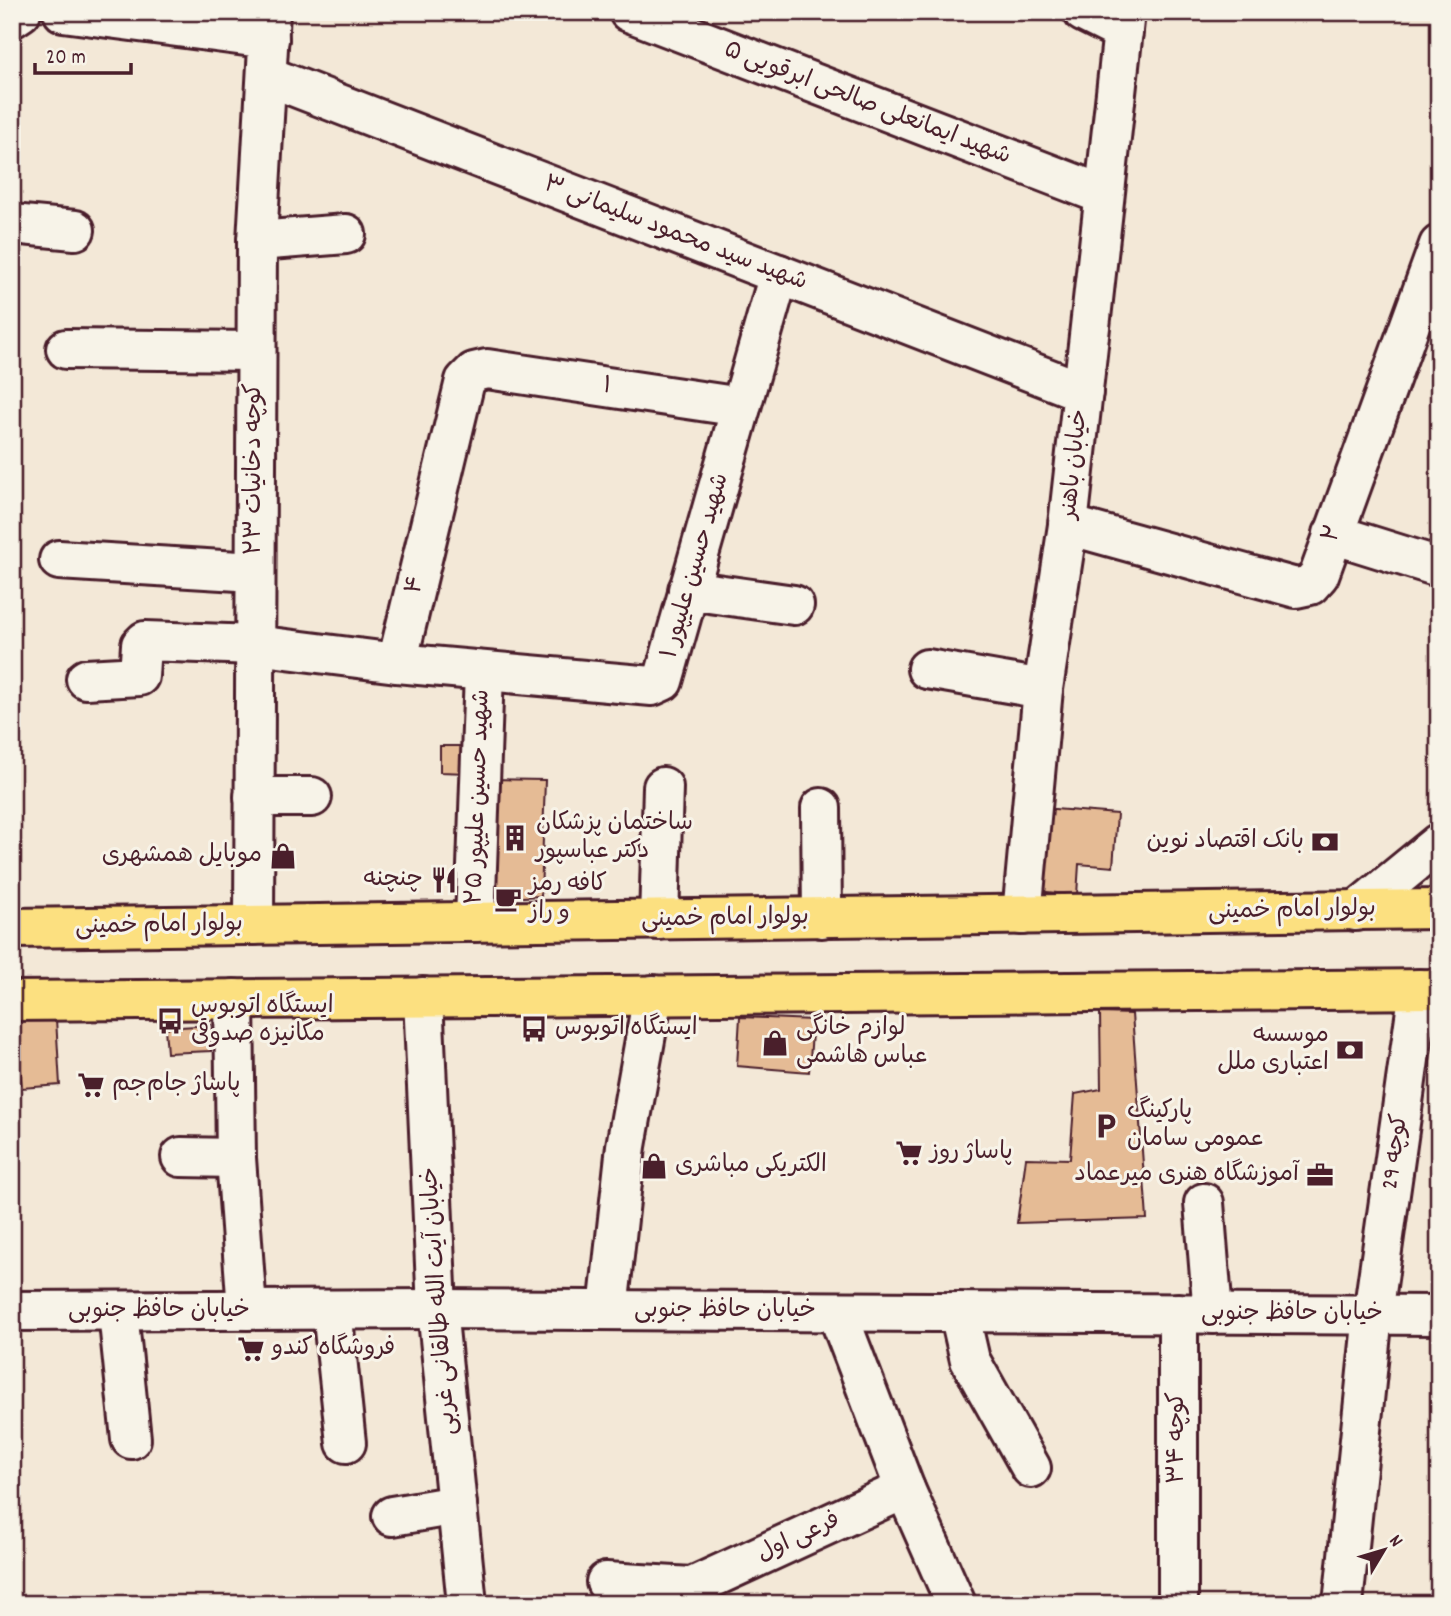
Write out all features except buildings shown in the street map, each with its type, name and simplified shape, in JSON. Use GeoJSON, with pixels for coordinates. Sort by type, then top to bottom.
{"type":"FeatureCollection","features":[{"type":"Feature","properties":{"kind":"main road","name":"بولوار امام خمینی"},"geometry":{"type":"LineString","coordinates":[[12,928],[1439,909]]}},
{"type":"Feature","properties":{"kind":"main road"},"geometry":{"type":"LineString","coordinates":[[12,1001],[1429,989]]}},
{"type":"Feature","properties":{"kind":"street"},"geometry":{"type":"LineString","coordinates":[[12,18],[21,12]]}},
{"type":"Feature","properties":{"kind":"street","name":"شهید سید محمود سلیمانی ۳"},"geometry":{"type":"LineString","coordinates":[[63,12],[269,43],[779,274],[1083,392]]}},
{"type":"Feature","properties":{"kind":"street","name":"شهید ایمانعلی صالحی ابرقویی ۵"},"geometry":{"type":"LineString","coordinates":[[629,12],[1104,195]]}},
{"type":"Feature","properties":{"kind":"street"},"geometry":{"type":"LineString","coordinates":[[1083,12],[1124,22]]}},
{"type":"Feature","properties":{"kind":"street","name":"خیابان باهنر"},"geometry":{"type":"LineString","coordinates":[[1022,915],[1043,689],[1068,526],[1124,22]]}},
{"type":"Feature","properties":{"kind":"street","name":"کوچه دخانیات ۲۳"},"geometry":{"type":"LineString","coordinates":[[254,925],[257,241],[269,43]]}},
{"type":"Feature","properties":{"kind":"street"},"geometry":{"type":"LineString","coordinates":[[12,224],[75,230]]}},
{"type":"Feature","properties":{"kind":"street"},"geometry":{"type":"LineString","coordinates":[[257,241],[346,234]]}},
{"type":"Feature","properties":{"kind":"street","name":"۲"},"geometry":{"type":"LineString","coordinates":[[1068,526],[1296,588],[1310,585],[1319,575],[1439,245]]}},
{"type":"Feature","properties":{"kind":"street","name":"شهید حسین علیپور ۱"},"geometry":{"type":"LineString","coordinates":[[397,663],[652,686],[663,681],[779,274]]}},
{"type":"Feature","properties":{"kind":"street"},"geometry":{"type":"LineString","coordinates":[[66,349],[256,351]]}},
{"type":"Feature","properties":{"kind":"street","name":"۱"},"geometry":{"type":"LineString","coordinates":[[474,372],[487,369],[741,407]]}},
{"type":"Feature","properties":{"kind":"street","name":"۴"},"geometry":{"type":"LineString","coordinates":[[397,663],[465,381],[474,372]]}},
{"type":"Feature","properties":{"kind":"street"},"geometry":{"type":"LineString","coordinates":[[1333,534],[1439,567]]}},
{"type":"Feature","properties":{"kind":"street"},"geometry":{"type":"LineString","coordinates":[[59,560],[255,572]]}},
{"type":"Feature","properties":{"kind":"street"},"geometry":{"type":"LineString","coordinates":[[688,590],[794,605]]}},
{"type":"Feature","properties":{"kind":"street"},"geometry":{"type":"LineString","coordinates":[[86,679],[139,676],[141,645],[145,641],[255,645],[397,663]]}},
{"type":"Feature","properties":{"kind":"street"},"geometry":{"type":"LineString","coordinates":[[927,669],[1043,689]]}},
{"type":"Feature","properties":{"kind":"street","name":"شهید حسین علیپور ۲۵"},"geometry":{"type":"LineString","coordinates":[[475,922],[484,672]]}},
{"type":"Feature","properties":{"kind":"street"},"geometry":{"type":"LineString","coordinates":[[659,920],[663,786]]}},
{"type":"Feature","properties":{"kind":"street"},"geometry":{"type":"LineString","coordinates":[[254,797],[312,797]]}},
{"type":"Feature","properties":{"kind":"street"},"geometry":{"type":"LineString","coordinates":[[821,808],[821,918]]}},
{"type":"Feature","properties":{"kind":"street"},"geometry":{"type":"LineString","coordinates":[[1356,911],[1439,843]]}},
{"type":"Feature","properties":{"kind":"street","name":"کوچه 29"},"geometry":{"type":"LineString","coordinates":[[1343,1604],[1373,1314],[1429,989]]}},
{"type":"Feature","properties":{"kind":"street"},"geometry":{"type":"LineString","coordinates":[[608,1310],[626,1146],[653,995]]}},
{"type":"Feature","properties":{"kind":"street","name":"خیابان آیت الله طالقانی غربی"},"geometry":{"type":"LineString","coordinates":[[423,998],[437,1309],[467,1604]]}},
{"type":"Feature","properties":{"kind":"street"},"geometry":{"type":"LineString","coordinates":[[234,999],[236,1158],[247,1310]]}},
{"type":"Feature","properties":{"kind":"street"},"geometry":{"type":"LineString","coordinates":[[181,1157],[236,1158]]}},
{"type":"Feature","properties":{"kind":"street","name":"کوچه ۳۴"},"geometry":{"type":"LineString","coordinates":[[1178,1604],[1178,1562],[1203,1203]]}},
{"type":"Feature","properties":{"kind":"street","name":"خیابان حافظ جنوبی"},"geometry":{"type":"LineString","coordinates":[[12,1311],[437,1309],[1439,1315]]}},
{"type":"Feature","properties":{"kind":"street"},"geometry":{"type":"LineString","coordinates":[[332,1310],[346,1443]]}},
{"type":"Feature","properties":{"kind":"street"},"geometry":{"type":"LineString","coordinates":[[118,1312],[131,1439]]}},
{"type":"Feature","properties":{"kind":"street"},"geometry":{"type":"LineString","coordinates":[[837,1312],[905,1489],[956,1604]]}},
{"type":"Feature","properties":{"kind":"street"},"geometry":{"type":"LineString","coordinates":[[960,1312],[971,1360],[1031,1468]]}},
{"type":"Feature","properties":{"kind":"street","name":"فرعی اول"},"geometry":{"type":"LineString","coordinates":[[692,1595],[905,1489]]}},
{"type":"Feature","properties":{"kind":"street"},"geometry":{"type":"LineString","coordinates":[[392,1516],[457,1505]]}},
{"type":"Feature","properties":{"kind":"street"},"geometry":{"type":"LineString","coordinates":[[606,1582],[692,1595]]}},
{"type":"Feature","properties":{"kind":"place","name":"ساختمان پزشکان دکتر عباسپور"},"geometry":{"type":"Point","coordinates":[515,838]}},
{"type":"Feature","properties":{"kind":"place","name":"بانک اقتصاد نوین"},"geometry":{"type":"Point","coordinates":[1325,842]}},
{"type":"Feature","properties":{"kind":"place","name":"موبایل همشهری"},"geometry":{"type":"Point","coordinates":[283,856]}},
{"type":"Feature","properties":{"kind":"place","name":"چنچنه"},"geometry":{"type":"Point","coordinates":[444,880]}},
{"type":"Feature","properties":{"kind":"place","name":"کافه رمز و راز"},"geometry":{"type":"Point","coordinates":[508,899]}},
{"type":"Feature","properties":{"kind":"place","name":"ایستگاه اتوبوس مکانیزه صدوقی"},"geometry":{"type":"Point","coordinates":[170,1021]}},
{"type":"Feature","properties":{"kind":"place","name":"ایستگاه اتوبوس"},"geometry":{"type":"Point","coordinates":[534,1029]}},
{"type":"Feature","properties":{"kind":"place","name":"لوازم خانگی عباس هاشمی"},"geometry":{"type":"Point","coordinates":[775,1043]}},
{"type":"Feature","properties":{"kind":"place","name":"موسسه اعتباری ملل"},"geometry":{"type":"Point","coordinates":[1350,1050]}},
{"type":"Feature","properties":{"kind":"place","name":"پاساژ جام‌جم"},"geometry":{"type":"Point","coordinates":[91,1085]}},
{"type":"Feature","properties":{"kind":"place","name":"پارکینگ عمومی سامان"},"geometry":{"type":"Point","coordinates":[1106,1126]}},
{"type":"Feature","properties":{"kind":"place","name":"پاساژ روز"},"geometry":{"type":"Point","coordinates":[909,1153]}},
{"type":"Feature","properties":{"kind":"place","name":"الکتریکی مباشری"},"geometry":{"type":"Point","coordinates":[654,1166]}},
{"type":"Feature","properties":{"kind":"place","name":"آموزشگاه هنری میرعماد"},"geometry":{"type":"Point","coordinates":[1320,1175]}},
{"type":"Feature","properties":{"kind":"place","name":"فروشگاه کندو"},"geometry":{"type":"Point","coordinates":[251,1349]}}]}
